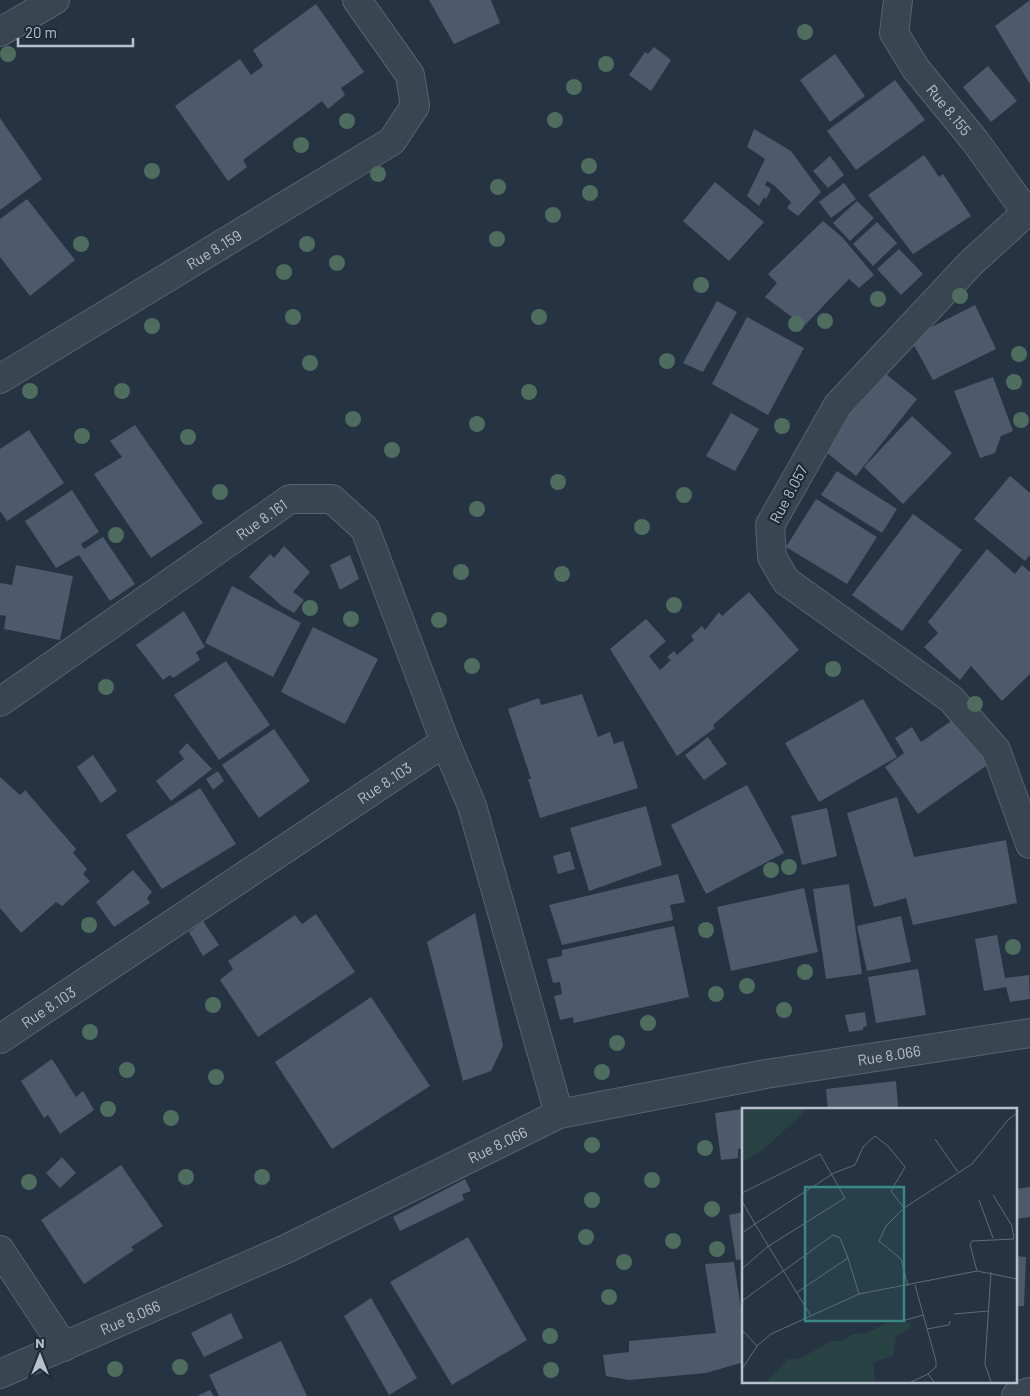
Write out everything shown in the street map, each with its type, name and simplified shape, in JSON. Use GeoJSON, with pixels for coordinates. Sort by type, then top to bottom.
{"type":"FeatureCollection","features":[{"type":"Feature","properties":{"kind":"street"},"geometry":{"type":"LineString","coordinates":[[0,32],[55,0]]}},
{"type":"Feature","properties":{"kind":"street","name":"Rue 8.159"},"geometry":{"type":"LineString","coordinates":[[0,379],[392,141],[415,106],[410,75],[357,0]]}},
{"type":"Feature","properties":{"kind":"street","name":"Rue 8.155"},"geometry":{"type":"LineString","coordinates":[[898,0],[894,33],[898,40],[916,69],[975,141],[1028,211]]}},
{"type":"Feature","properties":{"kind":"street","name":"Rue 8.057"},"geometry":{"type":"LineString","coordinates":[[1028,211],[971,263],[838,404],[770,525],[772,557],[786,580],[951,699],[996,750],[1030,844]]}},
{"type":"Feature","properties":{"kind":"street","name":"Rue 8.161"},"geometry":{"type":"LineString","coordinates":[[0,702],[290,499],[332,499],[365,529],[445,742]]}},
{"type":"Feature","properties":{"kind":"street"},"geometry":{"type":"LineString","coordinates":[[445,742],[472,806],[559,1114]]}},
{"type":"Feature","properties":{"kind":"street","name":"Rue 8.103"},"geometry":{"type":"LineString","coordinates":[[0,1039],[445,742]]}},
{"type":"Feature","properties":{"kind":"street","name":"Rue 8.066"},"geometry":{"type":"LineString","coordinates":[[0,1374],[286,1249],[559,1114],[766,1074],[1030,1032]]}},
{"type":"Feature","properties":{"kind":"street"},"geometry":{"type":"LineString","coordinates":[[0,1250],[64,1347]]}},
{"type":"Feature","properties":{"kind":"street"},"geometry":{"type":"LineString","coordinates":[[1016,1396],[1030,1392]]}},
{"type":"Feature","properties":{"kind":"building"},"geometry":{"type":"Polygon","coordinates":[[[429,0],[491,0],[500,23],[454,44],[429,0]]]}},
{"type":"Feature","properties":{"kind":"building"},"geometry":{"type":"Polygon","coordinates":[[[1030,0],[1030,84],[995,26],[1030,0]]]}},
{"type":"Feature","properties":{"kind":"building"},"geometry":{"type":"Polygon","coordinates":[[[316,4],[364,72],[341,88],[345,95],[328,109],[322,101],[243,160],[247,167],[228,181],[175,106],[240,59],[251,75],[263,66],[253,50],[316,4]]]}},
{"type":"Feature","properties":{"kind":"building"},"geometry":{"type":"Polygon","coordinates":[[[654,47],[671,60],[651,91],[629,75],[645,52],[648,54],[654,47]]]}},
{"type":"Feature","properties":{"kind":"building"},"geometry":{"type":"Polygon","coordinates":[[[835,54],[865,96],[830,122],[800,80],[835,54]]]}},
{"type":"Feature","properties":{"kind":"building"},"geometry":{"type":"Polygon","coordinates":[[[988,66],[1017,101],[991,122],[963,87],[988,66]]]}},
{"type":"Feature","properties":{"kind":"building"},"geometry":{"type":"Polygon","coordinates":[[[895,80],[925,120],[856,170],[827,131],[895,80]]]}},
{"type":"Feature","properties":{"kind":"building"},"geometry":{"type":"Polygon","coordinates":[[[0,118],[42,179],[0,210],[0,118]]]}},
{"type":"Feature","properties":{"kind":"building"},"geometry":{"type":"Polygon","coordinates":[[[754,129],[791,151],[821,192],[798,216],[787,208],[791,202],[775,186],[767,181],[765,185],[771,189],[766,199],[764,197],[759,206],[747,196],[765,159],[747,147],[754,129]]]}},
{"type":"Feature","properties":{"kind":"building"},"geometry":{"type":"Polygon","coordinates":[[[924,155],[939,177],[943,174],[971,216],[913,254],[868,195],[924,155]]]}},
{"type":"Feature","properties":{"kind":"building"},"geometry":{"type":"Polygon","coordinates":[[[830,156],[844,175],[828,188],[813,171],[830,156]]]}},
{"type":"Feature","properties":{"kind":"building"},"geometry":{"type":"Polygon","coordinates":[[[715,182],[764,222],[729,261],[683,221],[715,182]]]}},
{"type":"Feature","properties":{"kind":"building"},"geometry":{"type":"Polygon","coordinates":[[[844,183],[856,199],[831,218],[819,202],[844,183]]]}},
{"type":"Feature","properties":{"kind":"building"},"geometry":{"type":"Polygon","coordinates":[[[27,199],[75,260],[30,296],[0,257],[0,219],[27,199]]]}},
{"type":"Feature","properties":{"kind":"building"},"geometry":{"type":"Polygon","coordinates":[[[857,201],[874,218],[850,241],[833,223],[857,201]]]}},
{"type":"Feature","properties":{"kind":"building"},"geometry":{"type":"Polygon","coordinates":[[[823,221],[842,237],[874,275],[859,288],[849,279],[804,326],[765,297],[777,283],[768,274],[823,221]]]}},
{"type":"Feature","properties":{"kind":"building"},"geometry":{"type":"Polygon","coordinates":[[[877,222],[897,243],[873,266],[853,244],[877,222]]]}},
{"type":"Feature","properties":{"kind":"building"},"geometry":{"type":"Polygon","coordinates":[[[899,249],[923,274],[901,295],[877,269],[899,249]]]}},
{"type":"Feature","properties":{"kind":"building"},"geometry":{"type":"Polygon","coordinates":[[[717,301],[737,312],[703,372],[683,363],[717,301]]]}},
{"type":"Feature","properties":{"kind":"building"},"geometry":{"type":"Polygon","coordinates":[[[975,305],[996,349],[933,380],[910,338],[975,305]]]}},
{"type":"Feature","properties":{"kind":"building"},"geometry":{"type":"Polygon","coordinates":[[[747,317],[804,348],[768,415],[712,384],[747,317]]]}},
{"type":"Feature","properties":{"kind":"building"},"geometry":{"type":"Polygon","coordinates":[[[882,371],[917,399],[856,476],[821,448],[882,371]]]}},
{"type":"Feature","properties":{"kind":"building"},"geometry":{"type":"Polygon","coordinates":[[[993,377],[1013,431],[1001,436],[995,453],[980,458],[954,391],[993,377]]]}},
{"type":"Feature","properties":{"kind":"building"},"geometry":{"type":"Polygon","coordinates":[[[731,413],[759,429],[735,471],[706,456],[731,413]]]}},
{"type":"Feature","properties":{"kind":"building"},"geometry":{"type":"Polygon","coordinates":[[[912,416],[952,453],[903,504],[864,467],[912,416]]]}},
{"type":"Feature","properties":{"kind":"building"},"geometry":{"type":"Polygon","coordinates":[[[135,425],[203,523],[151,558],[94,474],[122,457],[110,441],[135,425]]]}},
{"type":"Feature","properties":{"kind":"building"},"geometry":{"type":"Polygon","coordinates":[[[29,430],[64,483],[7,521],[0,511],[0,449],[29,430]]]}},
{"type":"Feature","properties":{"kind":"building"},"geometry":{"type":"Polygon","coordinates":[[[837,471],[897,509],[882,533],[821,495],[837,471]]]}},
{"type":"Feature","properties":{"kind":"building"},"geometry":{"type":"Polygon","coordinates":[[[1010,476],[1030,493],[1030,555],[1025,561],[974,519],[1010,476]]]}},
{"type":"Feature","properties":{"kind":"building"},"geometry":{"type":"Polygon","coordinates":[[[72,490],[99,532],[81,544],[84,549],[103,537],[135,584],[110,601],[79,555],[56,568],[25,521],[72,490]]]}},
{"type":"Feature","properties":{"kind":"building"},"geometry":{"type":"Polygon","coordinates":[[[816,499],[877,537],[847,584],[786,547],[816,499]]]}},
{"type":"Feature","properties":{"kind":"building"},"geometry":{"type":"Polygon","coordinates":[[[913,514],[962,550],[902,631],[852,595],[913,514]]]}},
{"type":"Feature","properties":{"kind":"building"},"geometry":{"type":"Polygon","coordinates":[[[284,546],[310,572],[293,592],[304,600],[294,613],[282,606],[249,577],[270,554],[274,558],[284,546]]]}},
{"type":"Feature","properties":{"kind":"building"},"geometry":{"type":"Polygon","coordinates":[[[987,549],[1015,574],[1022,565],[1030,572],[1030,674],[1002,701],[971,666],[960,680],[924,647],[938,633],[928,622],[987,549]]]}},
{"type":"Feature","properties":{"kind":"building"},"geometry":{"type":"Polygon","coordinates":[[[350,555],[359,579],[340,590],[330,565],[350,555]]]}},
{"type":"Feature","properties":{"kind":"building"},"geometry":{"type":"Polygon","coordinates":[[[16,565],[73,576],[60,640],[4,629],[6,616],[0,615],[0,583],[12,585],[16,565]]]}},
{"type":"Feature","properties":{"kind":"building"},"geometry":{"type":"Polygon","coordinates":[[[232,586],[301,623],[273,677],[205,643],[232,586]]]}},
{"type":"Feature","properties":{"kind":"building"},"geometry":{"type":"Polygon","coordinates":[[[749,592],[799,650],[713,725],[715,728],[677,756],[610,649],[646,619],[666,641],[649,656],[660,670],[671,660],[667,657],[674,651],[677,655],[694,640],[691,636],[702,626],[705,630],[719,612],[722,616],[749,592]]]}},
{"type":"Feature","properties":{"kind":"building"},"geometry":{"type":"Polygon","coordinates":[[[184,611],[205,647],[196,652],[200,660],[173,678],[170,675],[163,680],[136,645],[184,611]]]}},
{"type":"Feature","properties":{"kind":"building"},"geometry":{"type":"Polygon","coordinates":[[[313,627],[378,659],[345,724],[281,692],[313,627]]]}},
{"type":"Feature","properties":{"kind":"building"},"geometry":{"type":"Polygon","coordinates":[[[226,661],[270,725],[219,760],[174,695],[226,661]]]}},
{"type":"Feature","properties":{"kind":"building"},"geometry":{"type":"Polygon","coordinates":[[[582,694],[598,737],[610,732],[614,744],[623,741],[638,788],[540,818],[528,779],[531,779],[508,709],[539,698],[541,705],[582,694]]]}},
{"type":"Feature","properties":{"kind":"building"},"geometry":{"type":"Polygon","coordinates":[[[863,699],[897,757],[819,802],[785,743],[863,699]]]}},
{"type":"Feature","properties":{"kind":"building"},"geometry":{"type":"Polygon","coordinates":[[[957,717],[990,763],[918,814],[885,767],[904,753],[895,738],[912,727],[921,742],[957,717]]]}},
{"type":"Feature","properties":{"kind":"building"},"geometry":{"type":"Polygon","coordinates":[[[274,729],[310,781],[259,818],[222,765],[274,729]]]}},
{"type":"Feature","properties":{"kind":"building"},"geometry":{"type":"Polygon","coordinates":[[[708,737],[727,764],[704,780],[685,755],[708,737]]]}},
{"type":"Feature","properties":{"kind":"building"},"geometry":{"type":"Polygon","coordinates":[[[187,743],[212,769],[171,801],[156,781],[184,759],[179,752],[187,743]]]}},
{"type":"Feature","properties":{"kind":"building"},"geometry":{"type":"Polygon","coordinates":[[[93,755],[117,791],[101,803],[77,767],[93,755]]]}},
{"type":"Feature","properties":{"kind":"building"},"geometry":{"type":"Polygon","coordinates":[[[218,771],[224,781],[213,790],[206,779],[218,771]]]}},
{"type":"Feature","properties":{"kind":"building"},"geometry":{"type":"Polygon","coordinates":[[[0,777],[20,795],[25,790],[76,849],[73,853],[87,869],[83,874],[90,881],[62,906],[56,902],[21,933],[0,908],[0,777]]]}},
{"type":"Feature","properties":{"kind":"building"},"geometry":{"type":"Polygon","coordinates":[[[747,785],[784,853],[706,894],[671,825],[747,785]]]}},
{"type":"Feature","properties":{"kind":"building"},"geometry":{"type":"Polygon","coordinates":[[[200,788],[236,844],[162,889],[126,835],[200,788]]]}},
{"type":"Feature","properties":{"kind":"building"},"geometry":{"type":"Polygon","coordinates":[[[897,797],[914,857],[1006,840],[1017,903],[913,925],[906,898],[874,907],[847,813],[897,797]]]}},
{"type":"Feature","properties":{"kind":"building"},"geometry":{"type":"Polygon","coordinates":[[[646,806],[662,865],[589,891],[570,828],[646,806]]]}},
{"type":"Feature","properties":{"kind":"building"},"geometry":{"type":"Polygon","coordinates":[[[827,808],[837,856],[802,865],[791,816],[827,808]]]}},
{"type":"Feature","properties":{"kind":"building"},"geometry":{"type":"Polygon","coordinates":[[[570,851],[575,869],[558,874],[553,856],[570,851]]]}},
{"type":"Feature","properties":{"kind":"building"},"geometry":{"type":"Polygon","coordinates":[[[133,870],[152,892],[147,898],[150,903],[114,927],[96,902],[133,870]]]}},
{"type":"Feature","properties":{"kind":"building"},"geometry":{"type":"Polygon","coordinates":[[[678,874],[685,902],[670,905],[673,920],[562,945],[549,905],[678,874]]]}},
{"type":"Feature","properties":{"kind":"building"},"geometry":{"type":"Polygon","coordinates":[[[849,884],[862,974],[826,979],[813,889],[849,884]]]}},
{"type":"Feature","properties":{"kind":"building"},"geometry":{"type":"Polygon","coordinates":[[[804,888],[818,952],[731,971],[717,907],[804,888]]]}},
{"type":"Feature","properties":{"kind":"building"},"geometry":{"type":"Polygon","coordinates":[[[475,913],[503,1046],[491,1071],[463,1081],[427,942],[475,913]]]}},
{"type":"Feature","properties":{"kind":"building"},"geometry":{"type":"Polygon","coordinates":[[[316,914],[355,972],[258,1037],[220,980],[233,969],[228,961],[295,915],[302,924],[316,914]]]}},
{"type":"Feature","properties":{"kind":"building"},"geometry":{"type":"Polygon","coordinates":[[[901,916],[911,962],[867,971],[857,926],[901,916]]]}},
{"type":"Feature","properties":{"kind":"building"},"geometry":{"type":"Polygon","coordinates":[[[203,921],[219,945],[203,956],[189,932],[203,921]]]}},
{"type":"Feature","properties":{"kind":"building"},"geometry":{"type":"Polygon","coordinates":[[[674,926],[689,997],[574,1023],[573,1017],[560,1020],[554,996],[562,994],[560,982],[553,983],[547,959],[562,956],[562,950],[674,926]]]}},
{"type":"Feature","properties":{"kind":"building"},"geometry":{"type":"Polygon","coordinates":[[[997,935],[1005,978],[1029,975],[1030,999],[1010,1002],[1006,987],[984,991],[975,939],[997,935]]]}},
{"type":"Feature","properties":{"kind":"building"},"geometry":{"type":"Polygon","coordinates":[[[918,969],[926,1015],[876,1023],[868,977],[918,969]]]}},
{"type":"Feature","properties":{"kind":"building"},"geometry":{"type":"Polygon","coordinates":[[[371,997],[430,1086],[332,1149],[275,1062],[371,997]]]}},
{"type":"Feature","properties":{"kind":"building"},"geometry":{"type":"Polygon","coordinates":[[[865,1012],[867,1026],[863,1027],[863,1030],[849,1032],[845,1015],[865,1012]]]}},
{"type":"Feature","properties":{"kind":"building"},"geometry":{"type":"Polygon","coordinates":[[[52,1059],[76,1097],[83,1091],[94,1110],[60,1134],[48,1115],[44,1118],[21,1081],[52,1059]]]}},
{"type":"Feature","properties":{"kind":"building"},"geometry":{"type":"Polygon","coordinates":[[[896,1081],[898,1107],[828,1108],[826,1089],[896,1081]]]}},
{"type":"Feature","properties":{"kind":"building"},"geometry":{"type":"Polygon","coordinates":[[[742,1109],[742,1148],[738,1149],[738,1158],[721,1160],[715,1113],[742,1109]]]}},
{"type":"Feature","properties":{"kind":"building"},"geometry":{"type":"Polygon","coordinates":[[[62,1157],[76,1173],[60,1188],[46,1173],[62,1157]]]}},
{"type":"Feature","properties":{"kind":"building"},"geometry":{"type":"Polygon","coordinates":[[[121,1165],[163,1226],[131,1247],[134,1250],[84,1284],[41,1220],[121,1165]]]}},
{"type":"Feature","properties":{"kind":"building"},"geometry":{"type":"Polygon","coordinates":[[[465,1179],[471,1191],[462,1194],[464,1200],[400,1231],[393,1217],[465,1179]]]}},
{"type":"Feature","properties":{"kind":"building"},"geometry":{"type":"Polygon","coordinates":[[[1030,1187],[1030,1217],[1018,1219],[1018,1189],[1030,1187]]]}},
{"type":"Feature","properties":{"kind":"building"},"geometry":{"type":"Polygon","coordinates":[[[742,1212],[742,1259],[736,1260],[729,1215],[742,1212]]]}},
{"type":"Feature","properties":{"kind":"building"},"geometry":{"type":"Polygon","coordinates":[[[468,1237],[527,1340],[452,1385],[390,1282],[468,1237]]]}},
{"type":"Feature","properties":{"kind":"building"},"geometry":{"type":"Polygon","coordinates":[[[1018,1256],[1026,1257],[1024,1306],[1018,1306],[1018,1256]]]}},
{"type":"Feature","properties":{"kind":"building"},"geometry":{"type":"Polygon","coordinates":[[[734,1262],[742,1316],[742,1363],[706,1373],[629,1380],[606,1376],[603,1355],[629,1352],[629,1341],[716,1333],[705,1264],[734,1262]]]}},
{"type":"Feature","properties":{"kind":"building"},"geometry":{"type":"Polygon","coordinates":[[[371,1298],[417,1378],[389,1395],[344,1316],[371,1298]]]}},
{"type":"Feature","properties":{"kind":"building"},"geometry":{"type":"Polygon","coordinates":[[[231,1313],[243,1338],[204,1357],[191,1333],[231,1313]]]}},
{"type":"Feature","properties":{"kind":"building"},"geometry":{"type":"Polygon","coordinates":[[[281,1341],[307,1396],[219,1396],[209,1375],[281,1341]]]}},
{"type":"Feature","properties":{"kind":"building"},"geometry":{"type":"Polygon","coordinates":[[[210,1390],[214,1396],[197,1396],[210,1390]]]}}]}
